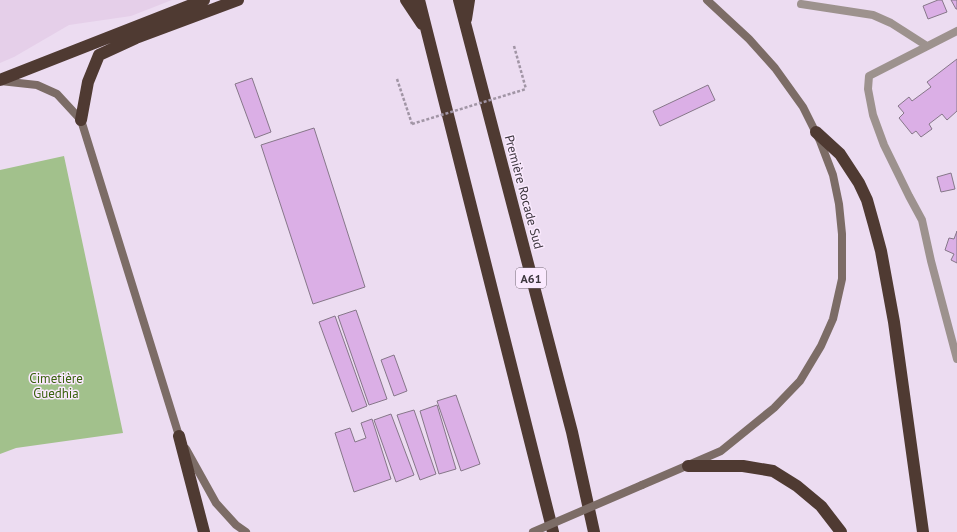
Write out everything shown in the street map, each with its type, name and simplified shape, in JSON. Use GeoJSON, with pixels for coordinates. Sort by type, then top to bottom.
{"type":"FeatureCollection","features":[{"type":"Feature","properties":{"kind":"highway"},"geometry":{"type":"LineString","coordinates":[[0,81],[204,0]]}},
{"type":"Feature","properties":{"kind":"highway"},"geometry":{"type":"LineString","coordinates":[[81,120],[88,82],[99,55],[136,38],[238,0]]}},
{"type":"Feature","properties":{"kind":"highway"},"geometry":{"type":"LineString","coordinates":[[406,0],[427,32]]}},
{"type":"Feature","properties":{"kind":"highway"},"geometry":{"type":"LineString","coordinates":[[419,0],[553,532]]}},
{"type":"Feature","properties":{"kind":"highway","name":"Première Rocade Sud"},"geometry":{"type":"LineString","coordinates":[[459,0],[572,432],[594,532]]}},
{"type":"Feature","properties":{"kind":"highway"},"geometry":{"type":"LineString","coordinates":[[465,25],[469,0]]}},
{"type":"Feature","properties":{"kind":"highway"},"geometry":{"type":"LineString","coordinates":[[816,132],[840,154],[858,183],[867,200],[881,251],[894,322],[923,532]]}},
{"type":"Feature","properties":{"kind":"highway"},"geometry":{"type":"LineString","coordinates":[[179,436],[204,532]]}},
{"type":"Feature","properties":{"kind":"highway"},"geometry":{"type":"LineString","coordinates":[[688,466],[743,466],[773,471],[797,486],[821,506],[841,532]]}},
{"type":"Feature","properties":{"kind":"main road"},"geometry":{"type":"LineString","coordinates":[[533,532],[721,451],[774,408],[800,381],[821,346],[832,319],[842,279],[841,219],[833,175],[816,132],[803,107],[775,68],[730,20],[707,0]]}},
{"type":"Feature","properties":{"kind":"main road"},"geometry":{"type":"LineString","coordinates":[[0,81],[37,85],[57,94],[81,120],[179,436],[216,503],[236,525],[246,532]]}},
{"type":"Feature","properties":{"kind":"street"},"geometry":{"type":"LineString","coordinates":[[801,4],[873,14],[891,22],[927,46]]}},
{"type":"Feature","properties":{"kind":"street"},"geometry":{"type":"LineString","coordinates":[[957,31],[869,76],[868,89],[874,115],[884,145],[922,220],[931,261],[957,359]]}},
{"type":"Feature","properties":{"kind":"path"},"geometry":{"type":"LineString","coordinates":[[397,79],[412,124],[526,89],[514,46]]}},
{"type":"Feature","properties":{"kind":"shaded area"},"geometry":{"type":"Polygon","coordinates":[[[0,0],[172,0],[131,16],[69,25],[14,57],[0,63],[0,0]]]}},
{"type":"Feature","properties":{"kind":"green space","name":"Cimetière Guedhia"},"geometry":{"type":"Polygon","coordinates":[[[64,156],[123,433],[16,448],[0,454],[0,170],[64,156]]]}},
{"type":"Feature","properties":{"kind":"building"},"geometry":{"type":"Polygon","coordinates":[[[938,0],[942,0],[947,12],[928,19],[923,6],[938,0]]]}},
{"type":"Feature","properties":{"kind":"building"},"geometry":{"type":"Polygon","coordinates":[[[951,0],[957,0],[957,9],[956,9],[951,0]]]}},
{"type":"Feature","properties":{"kind":"building"},"geometry":{"type":"Polygon","coordinates":[[[957,59],[957,111],[947,120],[942,114],[929,124],[932,129],[921,137],[916,131],[912,134],[899,118],[904,113],[898,106],[909,97],[912,101],[931,87],[927,82],[957,59]]]}},
{"type":"Feature","properties":{"kind":"building"},"geometry":{"type":"Polygon","coordinates":[[[252,78],[271,132],[255,138],[235,84],[252,78]]]}},
{"type":"Feature","properties":{"kind":"building"},"geometry":{"type":"Polygon","coordinates":[[[708,85],[715,100],[660,126],[653,111],[708,85]]]}},
{"type":"Feature","properties":{"kind":"building"},"geometry":{"type":"Polygon","coordinates":[[[314,128],[365,287],[313,304],[261,145],[314,128]]]}},
{"type":"Feature","properties":{"kind":"building"},"geometry":{"type":"Polygon","coordinates":[[[951,173],[955,189],[941,192],[937,177],[951,173]]]}},
{"type":"Feature","properties":{"kind":"building"},"geometry":{"type":"Polygon","coordinates":[[[957,231],[957,263],[951,260],[954,254],[945,250],[949,238],[954,239],[957,231]]]}},
{"type":"Feature","properties":{"kind":"building"},"geometry":{"type":"Polygon","coordinates":[[[356,310],[387,399],[369,405],[338,316],[356,310]]]}},
{"type":"Feature","properties":{"kind":"building"},"geometry":{"type":"Polygon","coordinates":[[[335,316],[367,406],[352,412],[319,322],[335,316]]]}},
{"type":"Feature","properties":{"kind":"building"},"geometry":{"type":"Polygon","coordinates":[[[394,355],[407,391],[394,396],[381,360],[394,355]]]}},
{"type":"Feature","properties":{"kind":"building"},"geometry":{"type":"Polygon","coordinates":[[[456,395],[480,464],[461,471],[437,401],[456,395]]]}},
{"type":"Feature","properties":{"kind":"building"},"geometry":{"type":"Polygon","coordinates":[[[437,405],[456,469],[439,474],[420,411],[437,405]]]}},
{"type":"Feature","properties":{"kind":"building"},"geometry":{"type":"Polygon","coordinates":[[[414,410],[436,474],[420,480],[397,415],[414,410]]]}},
{"type":"Feature","properties":{"kind":"building"},"geometry":{"type":"Polygon","coordinates":[[[391,414],[414,475],[396,482],[374,420],[391,414]]]}},
{"type":"Feature","properties":{"kind":"building"},"geometry":{"type":"Polygon","coordinates":[[[372,419],[391,479],[354,492],[335,433],[350,428],[355,442],[366,438],[361,423],[372,419]]]}}]}
